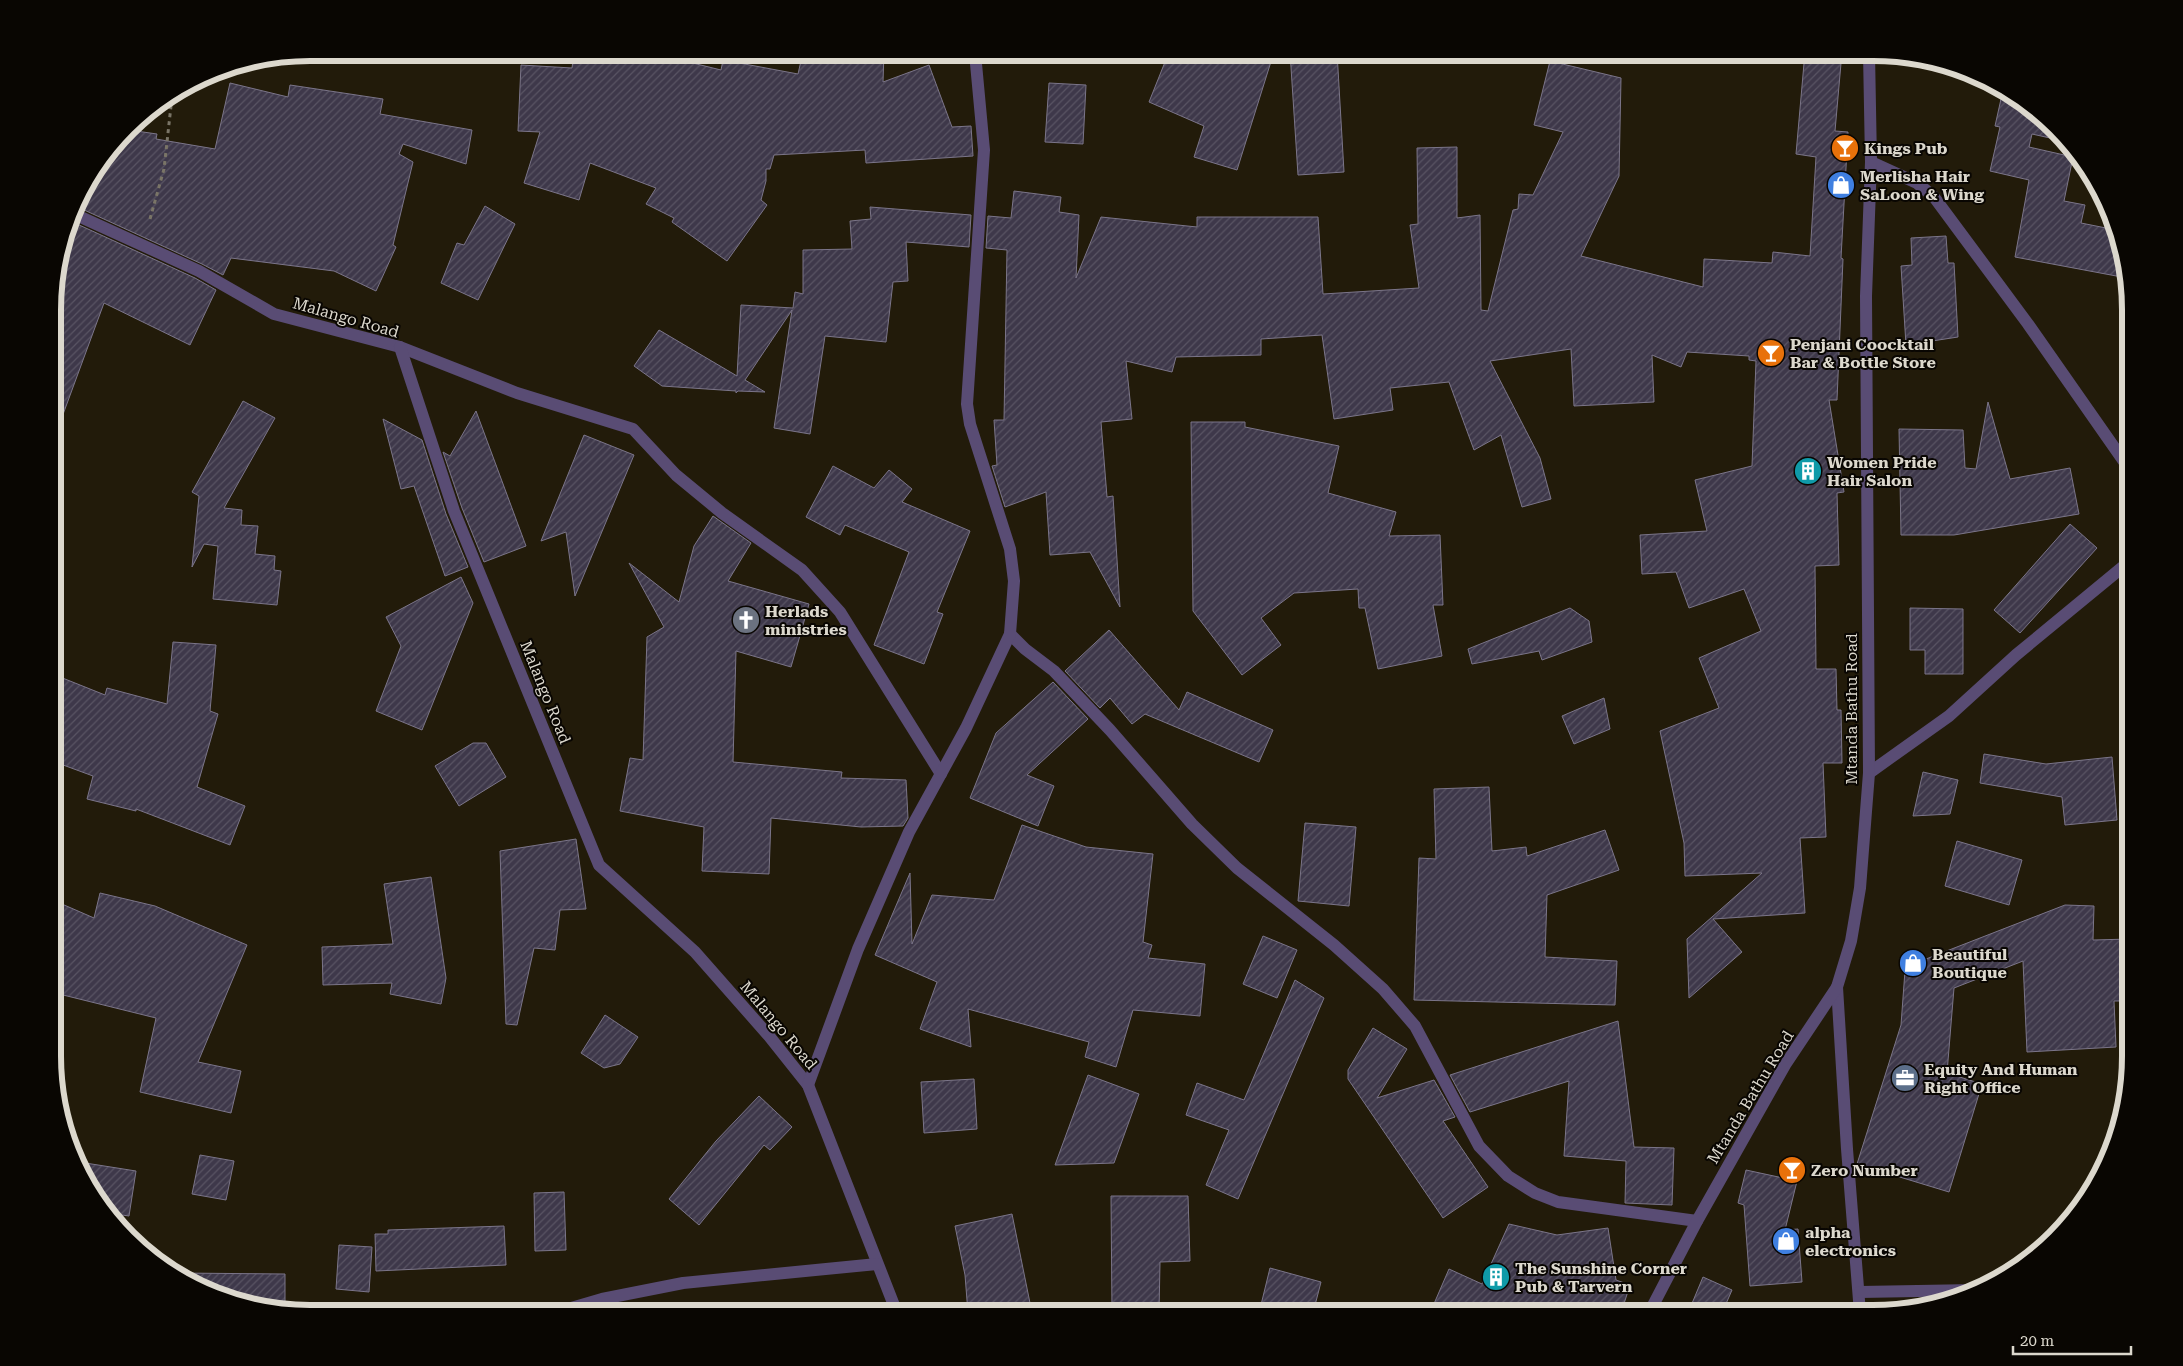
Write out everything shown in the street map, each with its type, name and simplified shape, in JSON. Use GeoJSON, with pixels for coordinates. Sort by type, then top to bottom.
{"type":"FeatureCollection","features":[{"type":"Feature","properties":{"kind":"street"},"geometry":{"type":"LineString","coordinates":[[808,1085],[858,949],[909,832],[966,728],[1010,634],[1014,581],[1010,549],[970,424],[967,404],[984,150],[976,61]]}},
{"type":"Feature","properties":{"kind":"street","name":"Mtanda Bathu Road"},"geometry":{"type":"LineString","coordinates":[[1653,1305],[1697,1221],[1786,1065],[1837,987],[1851,941],[1860,888],[1869,773],[1866,296],[1871,162],[1869,61]]}},
{"type":"Feature","properties":{"kind":"street"},"geometry":{"type":"LineString","coordinates":[[1871,162],[1917,184],[1934,197],[2028,324],[2122,459]]}},
{"type":"Feature","properties":{"kind":"street","name":"Malango Road"},"geometry":{"type":"LineString","coordinates":[[79,216],[199,271],[274,314],[400,347],[454,511],[599,865],[695,952],[770,1036],[808,1085],[894,1305]]}},
{"type":"Feature","properties":{"kind":"street"},"geometry":{"type":"LineString","coordinates":[[400,347],[517,393],[633,429],[676,475],[722,513],[802,570],[840,612],[941,774]]}},
{"type":"Feature","properties":{"kind":"street"},"geometry":{"type":"LineString","coordinates":[[1869,773],[1949,716],[2016,655],[2122,568]]}},
{"type":"Feature","properties":{"kind":"street"},"geometry":{"type":"LineString","coordinates":[[1010,634],[1025,650],[1054,671],[1110,730],[1192,824],[1237,868],[1384,989],[1416,1026],[1478,1146],[1508,1176],[1535,1193],[1558,1202],[1697,1221]]}},
{"type":"Feature","properties":{"kind":"street"},"geometry":{"type":"LineString","coordinates":[[1837,987],[1846,1149],[1860,1305]]}},
{"type":"Feature","properties":{"kind":"street"},"geometry":{"type":"LineString","coordinates":[[581,1305],[602,1299],[683,1283],[877,1264]]}},
{"type":"Feature","properties":{"kind":"street"},"geometry":{"type":"LineString","coordinates":[[1860,1292],[1957,1290]]}},
{"type":"Feature","properties":{"kind":"path"},"geometry":{"type":"LineString","coordinates":[[142,244],[164,169],[171,104]]}},
{"type":"Feature","properties":{"kind":"building"},"geometry":{"type":"Polygon","coordinates":[[[573,61],[684,61],[721,70],[723,61],[728,61],[798,74],[801,61],[884,61],[883,82],[929,65],[952,127],[971,126],[973,156],[866,163],[865,150],[774,155],[770,169],[766,169],[766,181],[761,200],[767,205],[727,261],[672,222],[674,218],[646,204],[656,188],[590,163],[579,200],[524,183],[540,132],[518,131],[521,65],[572,68],[573,61]]]}},
{"type":"Feature","properties":{"kind":"building"},"geometry":{"type":"Polygon","coordinates":[[[1165,61],[1271,61],[1237,170],[1194,157],[1204,126],[1149,102],[1165,61]]]}},
{"type":"Feature","properties":{"kind":"building"},"geometry":{"type":"Polygon","coordinates":[[[1291,61],[1338,61],[1344,172],[1298,175],[1291,61]]]}},
{"type":"Feature","properties":{"kind":"building"},"geometry":{"type":"Polygon","coordinates":[[[1550,61],[1621,78],[1619,176],[1581,256],[1703,287],[1704,259],[1772,263],[1773,252],[1810,256],[1816,157],[1796,154],[1804,61],[1841,61],[1835,131],[1848,132],[1841,258],[1843,259],[1837,400],[1829,400],[1844,492],[1837,493],[1839,565],[1815,566],[1816,669],[1836,669],[1837,710],[1841,710],[1842,763],[1823,763],[1826,837],[1800,838],[1805,913],[1713,919],[1742,952],[1689,998],[1687,939],[1762,873],[1685,876],[1684,843],[1660,731],[1719,708],[1699,658],[1761,631],[1744,589],[1689,608],[1676,572],[1642,574],[1640,535],[1707,531],[1695,480],[1752,466],[1756,361],[1749,360],[1749,356],[1687,352],[1681,367],[1652,355],[1654,402],[1574,406],[1571,349],[1490,361],[1540,458],[1551,499],[1522,507],[1501,435],[1474,450],[1449,382],[1390,388],[1393,410],[1334,419],[1322,335],[1261,339],[1261,355],[1176,357],[1172,372],[1126,361],[1132,419],[1101,422],[1107,497],[1113,496],[1120,607],[1090,552],[1050,555],[1046,492],[1005,507],[992,466],[997,465],[994,420],[1004,420],[1007,250],[986,248],[988,216],[1011,218],[1014,191],[1061,197],[1059,212],[1079,215],[1076,278],[1101,217],[1197,227],[1197,217],[1318,217],[1323,294],[1419,288],[1410,225],[1418,224],[1417,148],[1457,147],[1457,218],[1480,215],[1481,310],[1488,311],[1513,210],[1518,209],[1519,194],[1533,195],[1563,132],[1534,125],[1550,61]]]}},
{"type":"Feature","properties":{"kind":"building"},"geometry":{"type":"Polygon","coordinates":[[[230,83],[288,97],[290,85],[383,99],[380,114],[472,130],[466,164],[403,144],[399,154],[413,162],[393,245],[396,247],[376,291],[334,271],[231,258],[223,275],[83,209],[103,172],[137,131],[157,134],[156,139],[215,149],[230,83]]]}},
{"type":"Feature","properties":{"kind":"building"},"geometry":{"type":"Polygon","coordinates":[[[1049,83],[1086,85],[1083,144],[1045,142],[1049,83]]]}},
{"type":"Feature","properties":{"kind":"building"},"geometry":{"type":"Polygon","coordinates":[[[2001,97],[2037,123],[2053,139],[2032,134],[2029,147],[2068,156],[2072,162],[2064,201],[2085,205],[2081,223],[2108,228],[2120,277],[2015,257],[2029,180],[1990,171],[2000,127],[1995,126],[2001,97]]]}},
{"type":"Feature","properties":{"kind":"building"},"geometry":{"type":"Polygon","coordinates":[[[485,206],[515,224],[478,300],[441,283],[457,243],[464,245],[485,206]]]}},
{"type":"Feature","properties":{"kind":"building"},"geometry":{"type":"Polygon","coordinates":[[[870,207],[971,215],[969,247],[906,242],[908,281],[893,282],[886,342],[825,336],[810,434],[774,428],[792,310],[745,380],[765,392],[738,391],[736,393],[736,391],[662,386],[634,366],[659,330],[737,376],[741,305],[793,308],[795,292],[803,294],[803,250],[852,249],[850,221],[871,219],[870,207]]]}},
{"type":"Feature","properties":{"kind":"building"},"geometry":{"type":"Polygon","coordinates":[[[77,224],[195,278],[216,290],[190,345],[104,303],[61,420],[61,310],[63,277],[77,224]]]}},
{"type":"Feature","properties":{"kind":"building"},"geometry":{"type":"Polygon","coordinates":[[[1946,236],[1948,263],[1954,263],[1958,337],[1906,345],[1901,266],[1912,265],[1911,238],[1946,236]]]}},
{"type":"Feature","properties":{"kind":"building"},"geometry":{"type":"Polygon","coordinates":[[[243,401],[275,418],[224,508],[242,510],[241,525],[258,526],[255,554],[275,556],[274,570],[281,571],[277,605],[213,599],[218,546],[204,544],[192,567],[199,496],[192,492],[243,401]]]}},
{"type":"Feature","properties":{"kind":"building"},"geometry":{"type":"Polygon","coordinates":[[[1988,402],[2010,479],[2070,468],[2079,514],[1954,535],[1901,535],[1899,429],[1963,430],[1965,468],[1976,469],[1988,402]]]}},
{"type":"Feature","properties":{"kind":"building"},"geometry":{"type":"Polygon","coordinates":[[[476,411],[526,546],[484,562],[462,508],[443,452],[450,456],[476,411]]]}},
{"type":"Feature","properties":{"kind":"building"},"geometry":{"type":"Polygon","coordinates":[[[383,419],[422,440],[446,514],[468,567],[445,576],[414,486],[401,489],[383,419]]]}},
{"type":"Feature","properties":{"kind":"building"},"geometry":{"type":"Polygon","coordinates":[[[1191,422],[1245,422],[1245,427],[1339,446],[1328,493],[1396,512],[1389,536],[1440,535],[1443,605],[1433,605],[1442,656],[1378,669],[1365,608],[1359,608],[1358,589],[1294,593],[1261,618],[1281,645],[1242,675],[1193,611],[1191,422]]]}},
{"type":"Feature","properties":{"kind":"building"},"geometry":{"type":"Polygon","coordinates":[[[584,435],[634,455],[575,596],[566,532],[541,541],[584,435]]]}},
{"type":"Feature","properties":{"kind":"building"},"geometry":{"type":"Polygon","coordinates":[[[833,466],[874,488],[889,470],[912,489],[902,502],[970,531],[937,612],[943,614],[924,664],[874,645],[909,552],[845,525],[840,535],[806,517],[833,466]]]}},
{"type":"Feature","properties":{"kind":"building"},"geometry":{"type":"Polygon","coordinates":[[[713,516],[751,543],[728,581],[809,604],[791,667],[736,651],[733,762],[842,772],[841,778],[906,780],[908,818],[903,826],[861,827],[771,818],[769,874],[702,871],[704,827],[620,811],[630,758],[643,760],[647,637],[664,627],[629,563],[679,602],[694,546],[713,516]]]}},
{"type":"Feature","properties":{"kind":"building"},"geometry":{"type":"Polygon","coordinates":[[[2070,524],[2097,548],[2020,633],[1994,610],[2070,524]]]}},
{"type":"Feature","properties":{"kind":"building"},"geometry":{"type":"Polygon","coordinates":[[[461,577],[473,603],[422,730],[376,711],[401,646],[386,617],[461,577]]]}},
{"type":"Feature","properties":{"kind":"building"},"geometry":{"type":"Polygon","coordinates":[[[1570,608],[1589,621],[1592,642],[1542,660],[1539,651],[1472,664],[1468,649],[1570,608]]]}},
{"type":"Feature","properties":{"kind":"building"},"geometry":{"type":"Polygon","coordinates":[[[1910,608],[1963,609],[1963,674],[1925,674],[1925,650],[1910,650],[1910,608]]]}},
{"type":"Feature","properties":{"kind":"building"},"geometry":{"type":"Polygon","coordinates":[[[1109,630],[1179,710],[1187,692],[1273,730],[1259,762],[1145,714],[1132,724],[1110,698],[1100,708],[1065,671],[1109,630]]]}},
{"type":"Feature","properties":{"kind":"building"},"geometry":{"type":"Polygon","coordinates":[[[173,642],[216,645],[210,711],[218,714],[197,787],[245,806],[230,845],[136,809],[136,811],[87,799],[93,776],[61,764],[61,677],[105,695],[107,688],[167,704],[173,642]]]}},
{"type":"Feature","properties":{"kind":"building"},"geometry":{"type":"Polygon","coordinates":[[[1053,682],[1088,719],[1027,775],[1054,786],[1038,826],[970,798],[996,733],[1053,682]]]}},
{"type":"Feature","properties":{"kind":"building"},"geometry":{"type":"Polygon","coordinates":[[[1604,698],[1610,729],[1574,744],[1562,716],[1604,698]]]}},
{"type":"Feature","properties":{"kind":"building"},"geometry":{"type":"Polygon","coordinates":[[[473,743],[486,743],[506,777],[459,806],[435,766],[473,743]]]}},
{"type":"Feature","properties":{"kind":"building"},"geometry":{"type":"Polygon","coordinates":[[[1984,754],[2046,764],[2112,757],[2117,820],[2065,825],[2062,797],[1980,783],[1984,754]]]}},
{"type":"Feature","properties":{"kind":"building"},"geometry":{"type":"Polygon","coordinates":[[[1923,772],[1958,780],[1950,814],[1913,816],[1923,772]]]}},
{"type":"Feature","properties":{"kind":"building"},"geometry":{"type":"Polygon","coordinates":[[[1489,787],[1492,851],[1526,847],[1527,856],[1605,830],[1619,870],[1547,895],[1545,957],[1617,961],[1615,1005],[1414,1000],[1419,858],[1436,859],[1434,789],[1489,787]]]}},
{"type":"Feature","properties":{"kind":"building"},"geometry":{"type":"Polygon","coordinates":[[[1305,823],[1356,827],[1349,906],[1298,901],[1305,823]]]}},
{"type":"Feature","properties":{"kind":"building"},"geometry":{"type":"Polygon","coordinates":[[[1022,825],[1086,847],[1153,854],[1143,942],[1152,945],[1148,958],[1205,964],[1200,1016],[1133,1010],[1116,1067],[1085,1057],[1089,1042],[968,1009],[971,1047],[920,1029],[937,982],[875,955],[910,873],[912,944],[932,895],[994,900],[1022,825]]]}},
{"type":"Feature","properties":{"kind":"building"},"geometry":{"type":"Polygon","coordinates":[[[576,839],[586,909],[560,910],[555,950],[534,948],[517,1025],[506,1024],[500,851],[576,839]]]}},
{"type":"Feature","properties":{"kind":"building"},"geometry":{"type":"Polygon","coordinates":[[[1957,841],[2022,860],[2009,905],[1945,886],[1957,841]]]}},
{"type":"Feature","properties":{"kind":"building"},"geometry":{"type":"Polygon","coordinates":[[[431,877],[446,978],[441,1004],[390,994],[392,983],[323,985],[322,947],[393,944],[384,884],[431,877]]]}},
{"type":"Feature","properties":{"kind":"building"},"geometry":{"type":"Polygon","coordinates":[[[100,893],[155,906],[247,945],[198,1062],[241,1071],[231,1113],[140,1092],[156,1018],[61,994],[61,904],[94,918],[100,893]]]}},
{"type":"Feature","properties":{"kind":"building"},"geometry":{"type":"Polygon","coordinates":[[[2065,905],[2094,906],[2093,940],[2122,939],[2122,1001],[2114,1001],[2116,1047],[2027,1052],[2023,961],[1954,988],[1947,1073],[1982,1084],[1949,1192],[1857,1164],[1901,1025],[1906,957],[1926,959],[2065,905]]]}},
{"type":"Feature","properties":{"kind":"building"},"geometry":{"type":"Polygon","coordinates":[[[1263,936],[1297,950],[1277,998],[1243,984],[1263,936]]]}},
{"type":"Feature","properties":{"kind":"building"},"geometry":{"type":"Polygon","coordinates":[[[1295,980],[1324,998],[1238,1199],[1206,1185],[1229,1130],[1186,1115],[1197,1083],[1244,1100],[1295,980]]]}},
{"type":"Feature","properties":{"kind":"building"},"geometry":{"type":"Polygon","coordinates":[[[605,1015],[638,1037],[620,1064],[604,1068],[581,1053],[605,1015]]]}},
{"type":"Feature","properties":{"kind":"building"},"geometry":{"type":"Polygon","coordinates":[[[1618,1021],[1634,1147],[1674,1148],[1672,1205],[1625,1203],[1626,1161],[1564,1156],[1569,1081],[1470,1112],[1450,1075],[1618,1021]]]}},
{"type":"Feature","properties":{"kind":"building"},"geometry":{"type":"Polygon","coordinates":[[[1373,1028],[1407,1049],[1377,1098],[1434,1080],[1455,1117],[1443,1121],[1488,1187],[1443,1218],[1348,1079],[1348,1070],[1373,1028]]]}},
{"type":"Feature","properties":{"kind":"building"},"geometry":{"type":"Polygon","coordinates":[[[1088,1075],[1139,1094],[1114,1163],[1055,1165],[1088,1075]]]}},
{"type":"Feature","properties":{"kind":"building"},"geometry":{"type":"Polygon","coordinates":[[[974,1079],[977,1129],[924,1133],[921,1082],[974,1079]]]}},
{"type":"Feature","properties":{"kind":"building"},"geometry":{"type":"Polygon","coordinates":[[[759,1096],[792,1127],[770,1150],[764,1145],[699,1225],[669,1199],[716,1141],[759,1096]]]}},
{"type":"Feature","properties":{"kind":"building"},"geometry":{"type":"Polygon","coordinates":[[[200,1155],[234,1161],[226,1200],[192,1194],[200,1155]]]}},
{"type":"Feature","properties":{"kind":"building"},"geometry":{"type":"Polygon","coordinates":[[[86,1163],[136,1171],[129,1216],[119,1215],[103,1194],[86,1163]]]}},
{"type":"Feature","properties":{"kind":"building"},"geometry":{"type":"Polygon","coordinates":[[[1746,1170],[1797,1181],[1785,1230],[1798,1229],[1802,1282],[1750,1286],[1744,1205],[1738,1203],[1746,1170]]]}},
{"type":"Feature","properties":{"kind":"building"},"geometry":{"type":"Polygon","coordinates":[[[564,1192],[566,1250],[535,1251],[534,1193],[564,1192]]]}},
{"type":"Feature","properties":{"kind":"building"},"geometry":{"type":"Polygon","coordinates":[[[1111,1196],[1188,1196],[1190,1261],[1160,1262],[1159,1305],[1112,1305],[1111,1196]]]}},
{"type":"Feature","properties":{"kind":"building"},"geometry":{"type":"Polygon","coordinates":[[[1012,1214],[1030,1305],[967,1305],[965,1275],[955,1226],[1012,1214]]]}},
{"type":"Feature","properties":{"kind":"building"},"geometry":{"type":"Polygon","coordinates":[[[1509,1224],[1557,1235],[1608,1228],[1616,1280],[1630,1285],[1624,1305],[1433,1305],[1449,1269],[1482,1284],[1509,1224]]]}},
{"type":"Feature","properties":{"kind":"building"},"geometry":{"type":"Polygon","coordinates":[[[504,1226],[506,1265],[376,1271],[375,1234],[388,1234],[388,1230],[504,1226]]]}},
{"type":"Feature","properties":{"kind":"building"},"geometry":{"type":"Polygon","coordinates":[[[339,1245],[372,1247],[369,1292],[336,1289],[339,1245]]]}},
{"type":"Feature","properties":{"kind":"building"},"geometry":{"type":"Polygon","coordinates":[[[1270,1268],[1321,1282],[1315,1305],[1261,1305],[1270,1268]]]}},
{"type":"Feature","properties":{"kind":"building"},"geometry":{"type":"Polygon","coordinates":[[[190,1273],[285,1274],[285,1303],[261,1300],[230,1292],[190,1273]]]}},
{"type":"Feature","properties":{"kind":"building"},"geometry":{"type":"Polygon","coordinates":[[[1703,1277],[1732,1290],[1725,1305],[1691,1305],[1703,1277]]]}},
{"type":"Feature","properties":{"kind":"place","name":"Kings Pub"},"geometry":{"type":"Point","coordinates":[1845,148]}},
{"type":"Feature","properties":{"kind":"place","name":"Merlisha Hair SaLoon & Wing"},"geometry":{"type":"Point","coordinates":[1841,185]}},
{"type":"Feature","properties":{"kind":"place","name":"Penjani Coocktail Bar & Bottle Store"},"geometry":{"type":"Point","coordinates":[1771,353]}},
{"type":"Feature","properties":{"kind":"place","name":"Women Pride Hair Salon"},"geometry":{"type":"Point","coordinates":[1808,471]}},
{"type":"Feature","properties":{"kind":"place","name":"Herlads ministries"},"geometry":{"type":"Point","coordinates":[746,620]}},
{"type":"Feature","properties":{"kind":"place","name":"Beautiful Boutique"},"geometry":{"type":"Point","coordinates":[1913,963]}},
{"type":"Feature","properties":{"kind":"place","name":"Equity And Human Right Office"},"geometry":{"type":"Point","coordinates":[1905,1078]}},
{"type":"Feature","properties":{"kind":"place","name":"Zero Number"},"geometry":{"type":"Point","coordinates":[1792,1170]}},
{"type":"Feature","properties":{"kind":"place","name":"alpha electronics"},"geometry":{"type":"Point","coordinates":[1786,1241]}},
{"type":"Feature","properties":{"kind":"place","name":"The Sunshine Corner Pub & Tarvern"},"geometry":{"type":"Point","coordinates":[1496,1277]}}]}
